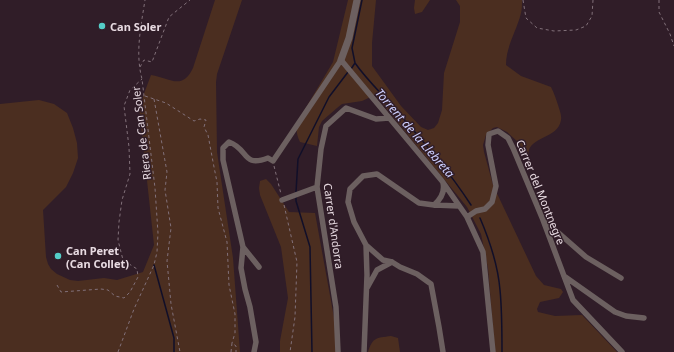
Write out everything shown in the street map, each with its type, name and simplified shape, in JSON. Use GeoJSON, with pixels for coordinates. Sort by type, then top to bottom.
{"type":"FeatureCollection","features":[{"type":"Feature","properties":{"kind":"street"},"geometry":{"type":"LineString","coordinates":[[254,352],[256,342],[241,268],[243,247],[223,160],[223,148],[229,142],[237,145],[250,160],[258,162],[271,160],[341,60],[349,38],[357,0]]}},
{"type":"Feature","properties":{"kind":"street"},"geometry":{"type":"LineString","coordinates":[[341,60],[442,181],[467,217],[483,252],[493,352]]}},
{"type":"Feature","properties":{"kind":"street","name":"Carrer d'Andorra"},"geometry":{"type":"LineString","coordinates":[[338,352],[336,307],[316,187],[326,126],[346,108],[376,119],[390,118]]}},
{"type":"Feature","properties":{"kind":"street","name":"Carrer del Montnegre"},"geometry":{"type":"LineString","coordinates":[[467,217],[476,210],[485,209],[492,202],[496,186],[488,145],[489,134],[498,131],[508,138],[514,148],[573,300],[622,352]]}},
{"type":"Feature","properties":{"kind":"street"},"geometry":{"type":"LineString","coordinates":[[443,352],[431,284],[417,274],[400,268],[392,262],[383,260],[366,245],[354,222],[348,202],[350,189],[363,176],[377,174],[419,203],[459,206]]}},
{"type":"Feature","properties":{"kind":"street"},"geometry":{"type":"LineString","coordinates":[[434,205],[441,199],[444,188],[442,181]]}},
{"type":"Feature","properties":{"kind":"street"},"geometry":{"type":"LineString","coordinates":[[282,200],[316,187]]}},
{"type":"Feature","properties":{"kind":"street"},"geometry":{"type":"LineString","coordinates":[[543,220],[586,257],[621,278]]}},
{"type":"Feature","properties":{"kind":"street"},"geometry":{"type":"LineString","coordinates":[[364,352],[367,275],[366,245]]}},
{"type":"Feature","properties":{"kind":"street"},"geometry":{"type":"LineString","coordinates":[[243,247],[259,267]]}},
{"type":"Feature","properties":{"kind":"street"},"geometry":{"type":"LineString","coordinates":[[366,290],[377,270],[392,262]]}},
{"type":"Feature","properties":{"kind":"street"},"geometry":{"type":"LineString","coordinates":[[564,276],[615,312],[626,316],[644,318]]}},
{"type":"Feature","properties":{"kind":"path","name":"Riera de Can Soler"},"geometry":{"type":"LineString","coordinates":[[118,352],[134,309],[154,265],[157,252],[158,233],[155,188],[140,68],[139,37],[145,0]]}},
{"type":"Feature","properties":{"kind":"path"},"geometry":{"type":"LineString","coordinates":[[140,68],[144,60],[152,62],[169,17],[190,0]]}},
{"type":"Feature","properties":{"kind":"path"},"geometry":{"type":"LineString","coordinates":[[523,0],[526,18],[537,28],[554,31],[576,30],[586,26],[592,16],[593,0]]}},
{"type":"Feature","properties":{"kind":"path"},"geometry":{"type":"LineString","coordinates":[[659,0],[659,12],[674,46]]}},
{"type":"Feature","properties":{"kind":"path"},"geometry":{"type":"LineString","coordinates":[[57,285],[61,292],[101,289],[108,290],[115,296],[124,298],[130,292],[138,277],[136,269],[123,260],[118,240],[118,222],[122,200],[130,174],[129,147],[124,106],[130,90],[142,79]]}},
{"type":"Feature","properties":{"kind":"path"},"geometry":{"type":"LineString","coordinates":[[144,96],[166,103],[194,121],[200,119],[206,120],[204,127],[208,135],[217,182],[218,208],[227,242],[229,285],[235,314],[235,332],[231,352]]}},
{"type":"Feature","properties":{"kind":"path"},"geometry":{"type":"LineString","coordinates":[[154,99],[167,172],[165,190],[171,228],[167,261],[171,304],[180,352]]}},
{"type":"Feature","properties":{"kind":"path"},"geometry":{"type":"LineString","coordinates":[[271,160],[297,262],[295,317],[290,352]]}},
{"type":"Feature","properties":{"kind":"path"},"geometry":{"type":"LineString","coordinates":[[232,343],[236,346],[236,352]]}},
{"type":"Feature","properties":{"kind":"shaded area"},"geometry":{"type":"Polygon","coordinates":[[[215,0],[242,0],[217,74],[216,82],[217,152],[233,258],[240,352],[0,352],[0,104],[39,100],[54,104],[67,113],[73,128],[77,143],[78,158],[73,173],[66,187],[43,210],[46,257],[51,269],[57,274],[70,280],[78,281],[104,278],[117,280],[143,272],[154,245],[139,107],[151,75],[180,81],[189,75],[193,68],[215,0]]]}},
{"type":"Feature","properties":{"kind":"shaded area"},"geometry":{"type":"Polygon","coordinates":[[[348,0],[376,0],[372,43],[372,66],[401,106],[421,127],[428,130],[434,128],[438,123],[442,110],[444,73],[460,22],[460,6],[456,0],[522,0],[521,13],[508,51],[506,65],[521,76],[551,87],[560,112],[561,120],[559,127],[554,132],[531,146],[529,160],[518,142],[507,132],[497,127],[493,128],[486,135],[483,145],[484,152],[493,185],[536,276],[544,285],[561,289],[563,292],[559,298],[540,302],[537,309],[538,312],[555,316],[582,315],[617,352],[495,352],[488,268],[481,234],[467,207],[375,95],[362,101],[342,104],[322,121],[319,127],[317,146],[300,142],[297,132],[298,121],[333,62],[348,0]]]}},
{"type":"Feature","properties":{"kind":"shaded area"},"geometry":{"type":"Polygon","coordinates":[[[415,0],[430,0],[422,12],[415,14],[415,0]]]}},
{"type":"Feature","properties":{"kind":"shaded area"},"geometry":{"type":"Polygon","coordinates":[[[266,179],[271,184],[289,212],[315,213],[335,323],[337,352],[280,352],[280,341],[288,298],[281,247],[260,195],[260,181],[266,179]]]}},
{"type":"Feature","properties":{"kind":"shaded area"},"geometry":{"type":"Polygon","coordinates":[[[391,336],[398,338],[400,352],[368,352],[372,343],[376,339],[391,336]]]}},
{"type":"Feature","properties":{"kind":"waterway"},"geometry":{"type":"LineString","coordinates":[[351,69],[355,63],[352,48],[362,0]]}},
{"type":"Feature","properties":{"kind":"waterway","name":"Torrent de la Llebreta"},"geometry":{"type":"LineString","coordinates":[[355,63],[435,156],[471,205]]}},
{"type":"Feature","properties":{"kind":"waterway"},"geometry":{"type":"LineString","coordinates":[[296,192],[298,159],[329,97],[348,72]]}},
{"type":"Feature","properties":{"kind":"waterway"},"geometry":{"type":"LineString","coordinates":[[296,196],[296,201],[310,247],[312,352]]}},
{"type":"Feature","properties":{"kind":"waterway","name":"Torrent de la Llebreta"},"geometry":{"type":"LineString","coordinates":[[480,218],[493,253],[499,281],[502,313],[502,352]]}},
{"type":"Feature","properties":{"kind":"waterway"},"geometry":{"type":"LineString","coordinates":[[154,265],[174,338],[174,352]]}},
{"type":"Feature","properties":{"kind":"place","name":"Can Soler"},"geometry":{"type":"Point","coordinates":[102,26]}},
{"type":"Feature","properties":{"kind":"place","name":"Can Peret (Can Collet)"},"geometry":{"type":"Point","coordinates":[58,256]}}]}
